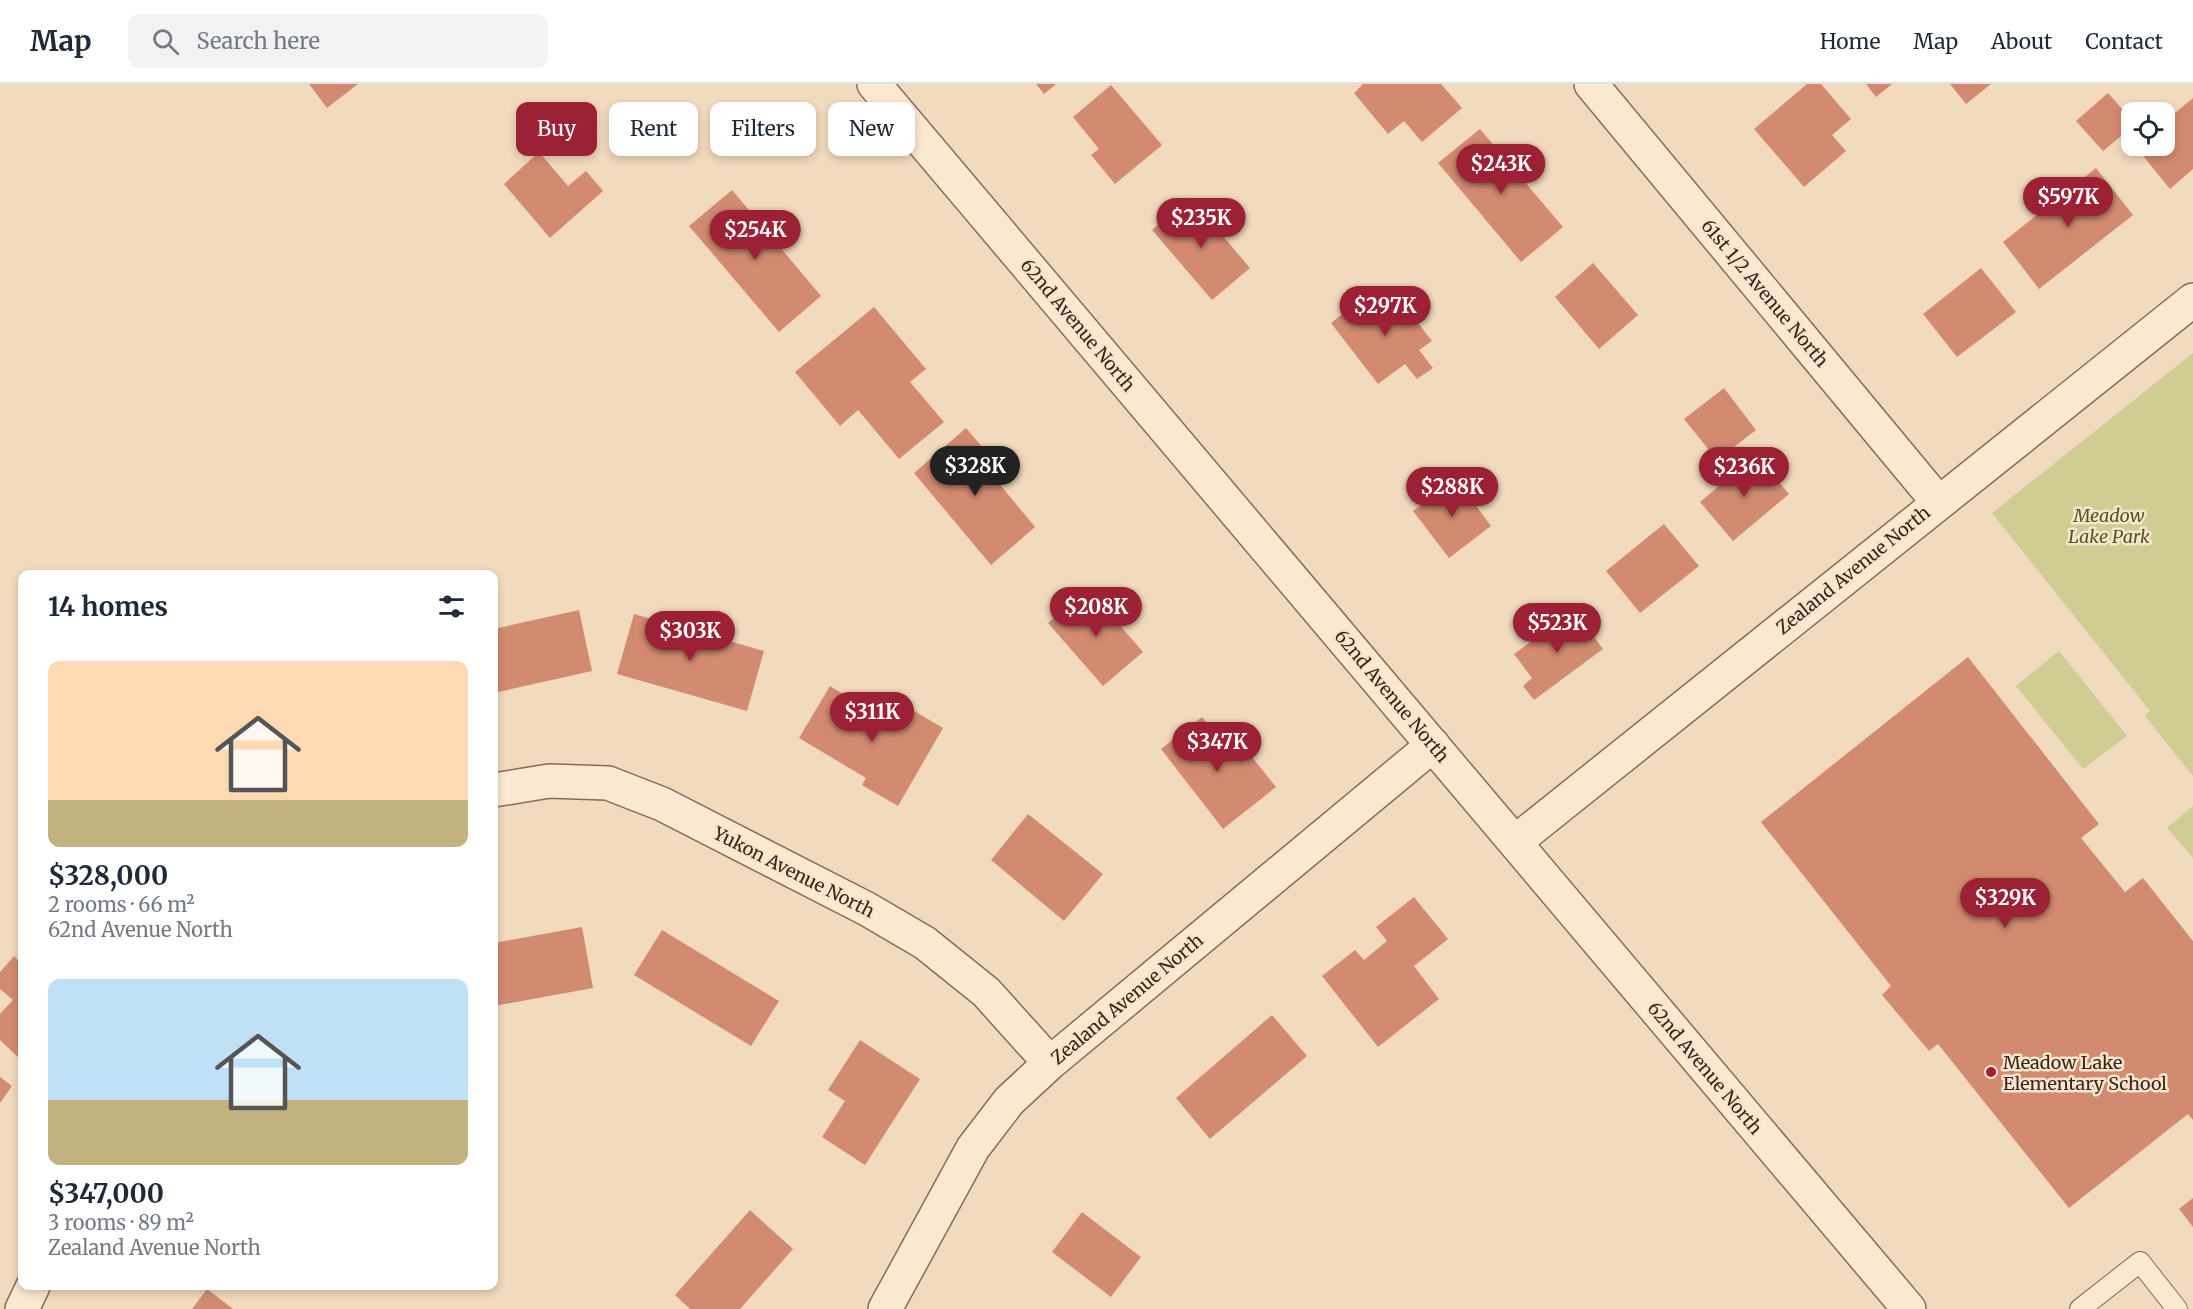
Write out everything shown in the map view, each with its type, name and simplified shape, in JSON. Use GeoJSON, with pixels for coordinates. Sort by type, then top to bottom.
{"type":"FeatureCollection","features":[{"type":"Feature","properties":{"kind":"street","name":"62nd Avenue North"},"geometry":{"type":"LineString","coordinates":[[874,84],[1909,1309]]}},
{"type":"Feature","properties":{"kind":"street","name":"61st 1/2 Avenue North"},"geometry":{"type":"LineString","coordinates":[[1607,90],[1938,502]]}},
{"type":"Feature","properties":{"kind":"street","name":"Zealand Avenue North"},"geometry":{"type":"LineString","coordinates":[[1515,842],[2193,300]]}},
{"type":"Feature","properties":{"kind":"street","name":"Zealand Avenue North"},"geometry":{"type":"LineString","coordinates":[[885,1309],[973,1148],[1009,1101],[1050,1063],[1433,745]]}},
{"type":"Feature","properties":{"kind":"street","name":"Yukon Avenue North"},"geometry":{"type":"LineString","coordinates":[[498,789],[549,781],[608,783],[662,804],[867,909],[924,943],[986,992],[1050,1063]]}},
{"type":"Feature","properties":{"kind":"street"},"geometry":{"type":"LineString","coordinates":[[22,1309],[31,1290]]}},
{"type":"Feature","properties":{"kind":"lane"},"geometry":{"type":"LineString","coordinates":[[2080,1309],[2140,1262],[2177,1309]]}},
{"type":"Feature","properties":{"kind":"green space","name":"Meadow Lake Park"},"geometry":{"type":"Polygon","coordinates":[[[2193,353],[2193,776],[2145,716],[2150,711],[1992,513],[2193,353]]]}},
{"type":"Feature","properties":{"kind":"green space"},"geometry":{"type":"Polygon","coordinates":[[[2059,651],[2127,736],[2083,769],[2016,686],[2059,651]]]}},
{"type":"Feature","properties":{"kind":"green space"},"geometry":{"type":"Polygon","coordinates":[[[2193,806],[2193,858],[2167,828],[2193,806]]]}},
{"type":"Feature","properties":{"kind":"building"},"geometry":{"type":"Polygon","coordinates":[[[309,84],[358,84],[327,108],[309,84]]]}},
{"type":"Feature","properties":{"kind":"building"},"geometry":{"type":"Polygon","coordinates":[[[1036,84],[1056,84],[1044,94],[1036,84]]]}},
{"type":"Feature","properties":{"kind":"building"},"geometry":{"type":"Polygon","coordinates":[[[1363,84],[1441,84],[1462,108],[1422,142],[1404,121],[1388,134],[1354,93],[1363,84]]]}},
{"type":"Feature","properties":{"kind":"building"},"geometry":{"type":"Polygon","coordinates":[[[1807,84],[1821,84],[1851,119],[1832,135],[1846,151],[1804,187],[1754,129],[1807,84]]]}},
{"type":"Feature","properties":{"kind":"building"},"geometry":{"type":"Polygon","coordinates":[[[1866,84],[1892,84],[1876,97],[1866,84]]]}},
{"type":"Feature","properties":{"kind":"building"},"geometry":{"type":"Polygon","coordinates":[[[1950,84],[1991,84],[1966,104],[1950,84]]]}},
{"type":"Feature","properties":{"kind":"building"},"geometry":{"type":"Polygon","coordinates":[[[1111,85],[1162,145],[1115,184],[1091,155],[1099,149],[1073,117],[1111,85]]]}},
{"type":"Feature","properties":{"kind":"building"},"geometry":{"type":"Polygon","coordinates":[[[2108,93],[2121,108],[2121,136],[2103,151],[2076,121],[2108,93]]]}},
{"type":"Feature","properties":{"kind":"building"},"geometry":{"type":"Polygon","coordinates":[[[2193,98],[2193,169],[2170,189],[2143,156],[2175,156],[2175,113],[2193,98]]]}},
{"type":"Feature","properties":{"kind":"building"},"geometry":{"type":"Polygon","coordinates":[[[1480,129],[1563,227],[1521,262],[1438,163],[1480,129]]]}},
{"type":"Feature","properties":{"kind":"building"},"geometry":{"type":"Polygon","coordinates":[[[535,156],[542,156],[568,186],[586,171],[603,191],[550,238],[504,184],[535,156]]]}},
{"type":"Feature","properties":{"kind":"building"},"geometry":{"type":"Polygon","coordinates":[[[2096,168],[2133,215],[2039,289],[2003,242],[2096,168]]]}},
{"type":"Feature","properties":{"kind":"building"},"geometry":{"type":"Polygon","coordinates":[[[732,190],[821,296],[779,332],[689,226],[732,190]]]}},
{"type":"Feature","properties":{"kind":"building"},"geometry":{"type":"Polygon","coordinates":[[[1190,197],[1250,268],[1212,300],[1152,230],[1190,197]]]}},
{"type":"Feature","properties":{"kind":"building"},"geometry":{"type":"Polygon","coordinates":[[[1593,263],[1638,315],[1599,349],[1555,297],[1593,263]]]}},
{"type":"Feature","properties":{"kind":"building"},"geometry":{"type":"Polygon","coordinates":[[[1981,268],[2016,312],[1957,357],[1923,314],[1981,268]]]}},
{"type":"Feature","properties":{"kind":"building"},"geometry":{"type":"Polygon","coordinates":[[[1393,291],[1432,341],[1419,350],[1433,368],[1417,379],[1405,364],[1378,384],[1331,323],[1364,297],[1372,308],[1393,291]]]}},
{"type":"Feature","properties":{"kind":"building"},"geometry":{"type":"Polygon","coordinates":[[[874,307],[926,369],[910,382],[944,422],[899,459],[858,410],[840,426],[795,372],[874,307]]]}},
{"type":"Feature","properties":{"kind":"building"},"geometry":{"type":"Polygon","coordinates":[[[1724,388],[1756,430],[1717,460],[1684,419],[1724,388]]]}},
{"type":"Feature","properties":{"kind":"building"},"geometry":{"type":"Polygon","coordinates":[[[966,428],[996,463],[988,470],[1035,527],[991,565],[914,473],[966,428]]]}},
{"type":"Feature","properties":{"kind":"building"},"geometry":{"type":"Polygon","coordinates":[[[1756,455],[1789,494],[1733,541],[1700,502],[1756,455]]]}},
{"type":"Feature","properties":{"kind":"building"},"geometry":{"type":"Polygon","coordinates":[[[1456,479],[1491,526],[1449,558],[1413,511],[1456,479]]]}},
{"type":"Feature","properties":{"kind":"building"},"geometry":{"type":"Polygon","coordinates":[[[1664,524],[1699,566],[1640,613],[1606,571],[1664,524]]]}},
{"type":"Feature","properties":{"kind":"building"},"geometry":{"type":"Polygon","coordinates":[[[1088,589],[1143,652],[1103,686],[1048,623],[1088,589]]]}},
{"type":"Feature","properties":{"kind":"building"},"geometry":{"type":"Polygon","coordinates":[[[579,610],[592,671],[498,692],[498,628],[579,610]]]}},
{"type":"Feature","properties":{"kind":"building"},"geometry":{"type":"Polygon","coordinates":[[[1574,610],[1603,649],[1534,700],[1523,686],[1532,678],[1514,654],[1574,610]]]}},
{"type":"Feature","properties":{"kind":"building"},"geometry":{"type":"Polygon","coordinates":[[[634,614],[764,651],[747,711],[617,674],[634,614]]]}},
{"type":"Feature","properties":{"kind":"building","name":"Meadow Lake Elementary School"},"geometry":{"type":"Polygon","coordinates":[[[1968,657],[2099,824],[2081,838],[2125,892],[2143,878],[2193,941],[2193,1120],[2188,1114],[2069,1208],[1938,1044],[1929,1051],[1882,995],[1891,986],[1761,822],[1968,657]]]}},
{"type":"Feature","properties":{"kind":"building"},"geometry":{"type":"Polygon","coordinates":[[[830,686],[893,724],[904,705],[943,728],[898,806],[862,785],[866,778],[799,738],[830,686]]]}},
{"type":"Feature","properties":{"kind":"building"},"geometry":{"type":"Polygon","coordinates":[[[1202,717],[1236,761],[1248,752],[1276,787],[1223,829],[1161,749],[1202,717]]]}},
{"type":"Feature","properties":{"kind":"building"},"geometry":{"type":"Polygon","coordinates":[[[1028,814],[1103,874],[1064,921],[991,860],[1028,814]]]}},
{"type":"Feature","properties":{"kind":"building"},"geometry":{"type":"Polygon","coordinates":[[[1414,897],[1448,939],[1414,966],[1439,999],[1378,1047],[1322,976],[1355,950],[1364,960],[1387,941],[1376,927],[1414,897]]]}},
{"type":"Feature","properties":{"kind":"building"},"geometry":{"type":"Polygon","coordinates":[[[582,927],[593,988],[498,1005],[498,942],[582,927]]]}},
{"type":"Feature","properties":{"kind":"building"},"geometry":{"type":"Polygon","coordinates":[[[662,930],[779,1001],[751,1046],[634,975],[662,930]]]}},
{"type":"Feature","properties":{"kind":"building"},"geometry":{"type":"Polygon","coordinates":[[[14,956],[18,960],[18,1057],[0,1040],[0,1014],[13,1000],[0,989],[0,972],[14,956]]]}},
{"type":"Feature","properties":{"kind":"building"},"geometry":{"type":"Polygon","coordinates":[[[1272,1015],[1307,1056],[1210,1139],[1176,1098],[1272,1015]]]}},
{"type":"Feature","properties":{"kind":"building"},"geometry":{"type":"Polygon","coordinates":[[[860,1040],[920,1079],[865,1165],[822,1137],[845,1101],[828,1090],[860,1040]]]}},
{"type":"Feature","properties":{"kind":"building"},"geometry":{"type":"Polygon","coordinates":[[[0,1077],[12,1086],[0,1103],[0,1077]]]}},
{"type":"Feature","properties":{"kind":"building"},"geometry":{"type":"Polygon","coordinates":[[[2193,1198],[2193,1227],[2179,1209],[2193,1198]]]}},
{"type":"Feature","properties":{"kind":"building"},"geometry":{"type":"Polygon","coordinates":[[[750,1210],[793,1249],[740,1309],[690,1309],[675,1295],[750,1210]]]}},
{"type":"Feature","properties":{"kind":"building"},"geometry":{"type":"Polygon","coordinates":[[[1082,1212],[1141,1257],[1111,1297],[1052,1252],[1082,1212]]]}},
{"type":"Feature","properties":{"kind":"building"},"geometry":{"type":"Polygon","coordinates":[[[208,1290],[233,1309],[192,1309],[208,1290]]]}},
{"type":"Feature","properties":{"kind":"place","name":"Meadow Lake Elementary School"},"geometry":{"type":"Point","coordinates":[1991,1072]}}]}
